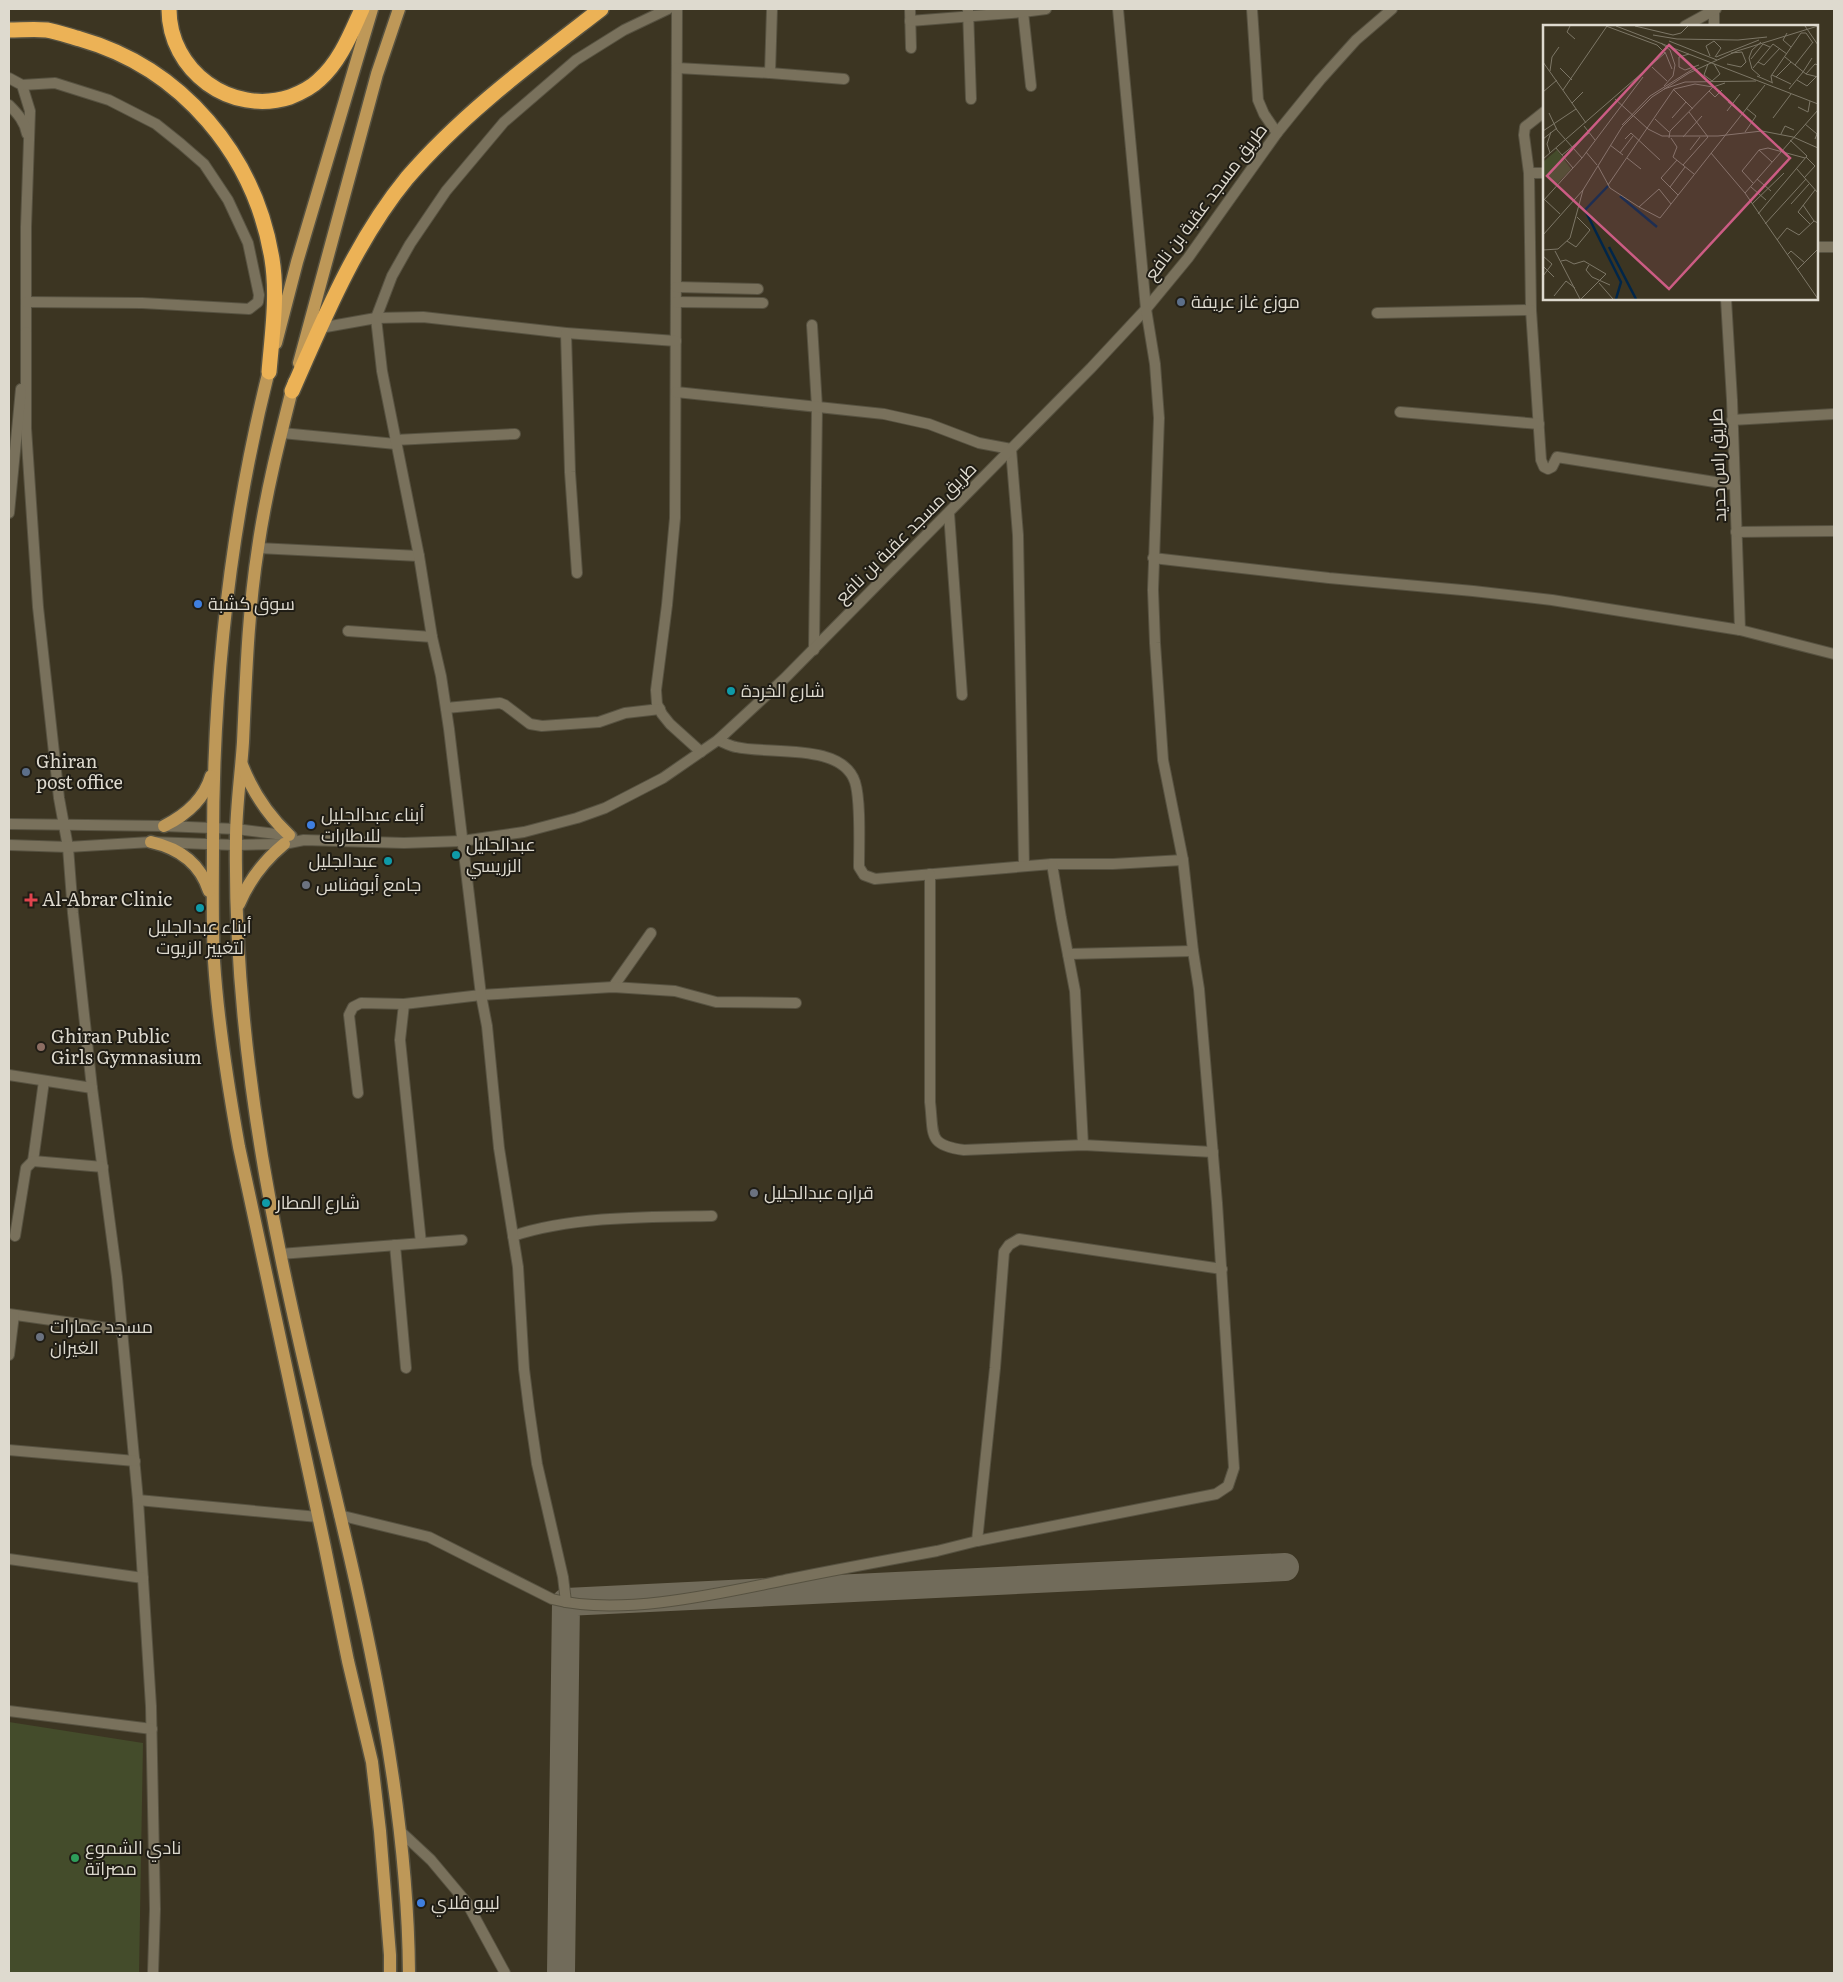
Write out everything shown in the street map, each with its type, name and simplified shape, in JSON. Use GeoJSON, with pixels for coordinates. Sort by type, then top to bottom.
{"type":"FeatureCollection","features":[{"type":"Feature","properties":{"kind":"highway"},"geometry":{"type":"LineString","coordinates":[[168,9],[173,38],[183,59],[198,76],[224,94],[250,102],[273,102],[302,93],[319,81],[336,61],[362,9]]}},
{"type":"Feature","properties":{"kind":"highway"},"geometry":{"type":"LineString","coordinates":[[292,391],[340,287],[375,224],[407,179],[446,137],[484,103],[601,9]]}},
{"type":"Feature","properties":{"kind":"highway"},"geometry":{"type":"LineString","coordinates":[[9,30],[47,30],[94,43],[132,59],[172,85],[203,115],[230,147],[247,180],[262,217],[272,259],[275,301],[269,372]]}},
{"type":"Feature","properties":{"kind":"main road"},"geometry":{"type":"LineString","coordinates":[[372,9],[298,262],[269,372],[232,559],[216,699],[212,901],[214,963],[229,1094],[244,1175],[348,1661],[372,1762],[380,1831],[390,1973]]}},
{"type":"Feature","properties":{"kind":"main road"},"geometry":{"type":"LineString","coordinates":[[399,9],[374,83],[320,281],[270,482],[258,548],[248,638],[236,845],[237,908],[243,1019],[251,1083],[280,1254],[358,1594],[392,1762],[401,1832],[410,1973]]}},
{"type":"Feature","properties":{"kind":"main road"},"geometry":{"type":"LineString","coordinates":[[237,908],[247,887],[260,868],[287,839],[264,808],[251,786],[242,763]]}},
{"type":"Feature","properties":{"kind":"main road"},"geometry":{"type":"LineString","coordinates":[[164,826],[178,819],[191,809],[202,796],[214,766]]}},
{"type":"Feature","properties":{"kind":"main road"},"geometry":{"type":"LineString","coordinates":[[151,842],[176,850],[186,857],[203,877],[212,901]]}},
{"type":"Feature","properties":{"kind":"street"},"geometry":{"type":"LineString","coordinates":[[566,1602],[563,1577],[537,1464],[528,1409],[518,1267],[499,1148],[487,1026],[481,995],[446,708],[419,556],[382,371],[376,318],[392,276],[410,244],[446,191],[504,122],[576,60],[624,30],[668,9]]}},
{"type":"Feature","properties":{"kind":"street"},"geometry":{"type":"LineString","coordinates":[[677,9],[675,518],[667,606],[656,690],[660,709],[670,724],[702,752]]}},
{"type":"Feature","properties":{"kind":"street"},"geometry":{"type":"LineString","coordinates":[[770,73],[772,9]]}},
{"type":"Feature","properties":{"kind":"street"},"geometry":{"type":"LineString","coordinates":[[910,9],[911,48]]}},
{"type":"Feature","properties":{"kind":"street"},"geometry":{"type":"LineString","coordinates":[[910,21],[968,13],[1023,12],[1046,9]]}},
{"type":"Feature","properties":{"kind":"street"},"geometry":{"type":"LineString","coordinates":[[339,1515],[429,1537],[552,1599],[598,1606],[685,1598],[937,1551],[977,1541],[1216,1494],[1228,1486],[1234,1468],[1222,1269],[1199,989],[1183,860],[1163,760],[1155,642],[1153,558],[1159,439],[1155,364],[1146,309],[1118,9]]}},
{"type":"Feature","properties":{"kind":"street"},"geometry":{"type":"LineString","coordinates":[[1252,9],[1258,100],[1264,114],[1277,133]]}},
{"type":"Feature","properties":{"kind":"street","name":"طريق مسجد عقبة بن نافع"},"geometry":{"type":"LineString","coordinates":[[9,824],[236,829],[287,839],[304,840],[387,843],[462,841],[548,827],[605,808],[663,778],[718,740],[814,650],[1091,368],[1146,309],[1206,236],[1277,133],[1320,80],[1356,40],[1392,9]]}},
{"type":"Feature","properties":{"kind":"street"},"geometry":{"type":"LineString","coordinates":[[1687,25],[1714,9]]}},
{"type":"Feature","properties":{"kind":"street"},"geometry":{"type":"LineString","coordinates":[[1714,9],[1714,25]]}},
{"type":"Feature","properties":{"kind":"street"},"geometry":{"type":"LineString","coordinates":[[1023,12],[1031,86]]}},
{"type":"Feature","properties":{"kind":"street"},"geometry":{"type":"LineString","coordinates":[[968,13],[971,99]]}},
{"type":"Feature","properties":{"kind":"street"},"geometry":{"type":"LineString","coordinates":[[677,68],[844,79]]}},
{"type":"Feature","properties":{"kind":"street"},"geometry":{"type":"LineString","coordinates":[[9,78],[22,86],[55,83],[109,100],[156,124],[181,144],[204,164],[228,200],[248,243],[259,295],[258,302],[249,309],[142,303],[26,302]]}},
{"type":"Feature","properties":{"kind":"street"},"geometry":{"type":"LineString","coordinates":[[22,86],[30,110],[26,227],[26,428],[38,607],[59,798],[68,847],[73,913],[92,1088],[117,1277],[135,1462],[152,1729],[155,1909],[154,1973]]}},
{"type":"Feature","properties":{"kind":"street"},"geometry":{"type":"LineString","coordinates":[[9,105],[20,116],[26,127],[29,145]]}},
{"type":"Feature","properties":{"kind":"street"},"geometry":{"type":"LineString","coordinates":[[1543,113],[1525,127],[1524,135],[1530,174],[1531,310],[1541,460],[1544,467],[1548,469],[1552,467],[1557,457],[1734,485]]}},
{"type":"Feature","properties":{"kind":"street"},"geometry":{"type":"LineString","coordinates":[[1530,174],[1543,173]]}},
{"type":"Feature","properties":{"kind":"street"},"geometry":{"type":"LineString","coordinates":[[1818,247],[1834,247]]}},
{"type":"Feature","properties":{"kind":"street"},"geometry":{"type":"LineString","coordinates":[[676,287],[758,289]]}},
{"type":"Feature","properties":{"kind":"street","name":"طريق راس حديد"},"geometry":{"type":"LineString","coordinates":[[1726,300],[1740,630]]}},
{"type":"Feature","properties":{"kind":"street"},"geometry":{"type":"LineString","coordinates":[[676,302],[763,303]]}},
{"type":"Feature","properties":{"kind":"street"},"geometry":{"type":"LineString","coordinates":[[1377,313],[1531,310]]}},
{"type":"Feature","properties":{"kind":"street"},"geometry":{"type":"LineString","coordinates":[[320,328],[376,318],[423,317],[566,334],[676,341]]}},
{"type":"Feature","properties":{"kind":"street"},"geometry":{"type":"LineString","coordinates":[[812,325],[817,406],[814,650]]}},
{"type":"Feature","properties":{"kind":"street"},"geometry":{"type":"LineString","coordinates":[[9,513],[26,332]]}},
{"type":"Feature","properties":{"kind":"street"},"geometry":{"type":"LineString","coordinates":[[566,334],[570,472],[577,573]]}},
{"type":"Feature","properties":{"kind":"street"},"geometry":{"type":"LineString","coordinates":[[676,392],[884,414],[929,424],[979,442],[1011,450],[1018,535],[1024,866]]}},
{"type":"Feature","properties":{"kind":"street"},"geometry":{"type":"LineString","coordinates":[[1400,412],[1539,424]]}},
{"type":"Feature","properties":{"kind":"street"},"geometry":{"type":"LineString","coordinates":[[1732,420],[1834,414]]}},
{"type":"Feature","properties":{"kind":"street"},"geometry":{"type":"LineString","coordinates":[[282,433],[395,442],[515,434]]}},
{"type":"Feature","properties":{"kind":"street"},"geometry":{"type":"LineString","coordinates":[[949,513],[962,695]]}},
{"type":"Feature","properties":{"kind":"street"},"geometry":{"type":"LineString","coordinates":[[1736,532],[1834,531]]}},
{"type":"Feature","properties":{"kind":"street"},"geometry":{"type":"LineString","coordinates":[[258,548],[419,556]]}},
{"type":"Feature","properties":{"kind":"street"},"geometry":{"type":"LineString","coordinates":[[1153,558],[1330,578],[1473,590],[1552,600],[1740,630],[1834,654]]}},
{"type":"Feature","properties":{"kind":"street"},"geometry":{"type":"LineString","coordinates":[[348,631],[432,637]]}},
{"type":"Feature","properties":{"kind":"street"},"geometry":{"type":"LineString","coordinates":[[446,708],[500,703],[530,724],[542,726],[600,722],[625,714],[660,709]]}},
{"type":"Feature","properties":{"kind":"street"},"geometry":{"type":"LineString","coordinates":[[718,740],[735,747],[793,752],[828,758],[840,763],[849,772],[857,789],[859,866],[864,875],[875,879],[1052,864],[1113,864],[1183,860]]}},
{"type":"Feature","properties":{"kind":"street","name":"طريق مسجد عقبة بن نافع"},"geometry":{"type":"LineString","coordinates":[[9,845],[68,847],[151,842],[236,845],[287,839]]}},
{"type":"Feature","properties":{"kind":"street"},"geometry":{"type":"LineString","coordinates":[[1052,864],[1076,991],[1083,1145]]}},
{"type":"Feature","properties":{"kind":"street"},"geometry":{"type":"LineString","coordinates":[[930,874],[930,1102],[934,1136],[940,1144],[948,1148],[964,1150],[1083,1145],[1213,1152]]}},
{"type":"Feature","properties":{"kind":"street"},"geometry":{"type":"LineString","coordinates":[[613,987],[651,933]]}},
{"type":"Feature","properties":{"kind":"street"},"geometry":{"type":"LineString","coordinates":[[1068,954],[1193,951]]}},
{"type":"Feature","properties":{"kind":"street"},"geometry":{"type":"LineString","coordinates":[[358,1093],[348,1014],[361,1003],[404,1004],[481,995],[613,987],[675,991],[716,1002],[796,1003]]}},
{"type":"Feature","properties":{"kind":"street"},"geometry":{"type":"LineString","coordinates":[[404,1004],[400,1040],[421,1243]]}},
{"type":"Feature","properties":{"kind":"street"},"geometry":{"type":"LineString","coordinates":[[9,1075],[92,1088]]}},
{"type":"Feature","properties":{"kind":"street"},"geometry":{"type":"LineString","coordinates":[[15,1236],[26,1168],[33,1160],[44,1080]]}},
{"type":"Feature","properties":{"kind":"street"},"geometry":{"type":"LineString","coordinates":[[33,1160],[102,1167]]}},
{"type":"Feature","properties":{"kind":"street"},"geometry":{"type":"LineString","coordinates":[[513,1236],[541,1227],[596,1220],[712,1216]]}},
{"type":"Feature","properties":{"kind":"street"},"geometry":{"type":"LineString","coordinates":[[977,1541],[995,1368],[1004,1252],[1009,1245],[1019,1239],[1222,1269]]}},
{"type":"Feature","properties":{"kind":"street"},"geometry":{"type":"LineString","coordinates":[[280,1254],[462,1240]]}},
{"type":"Feature","properties":{"kind":"street"},"geometry":{"type":"LineString","coordinates":[[395,1245],[406,1368]]}},
{"type":"Feature","properties":{"kind":"street"},"geometry":{"type":"LineString","coordinates":[[9,1355],[11,1314],[122,1330]]}},
{"type":"Feature","properties":{"kind":"street"},"geometry":{"type":"LineString","coordinates":[[9,1450],[135,1462]]}},
{"type":"Feature","properties":{"kind":"street"},"geometry":{"type":"LineString","coordinates":[[138,1500],[318,1516]]}},
{"type":"Feature","properties":{"kind":"street"},"geometry":{"type":"LineString","coordinates":[[9,1559],[143,1578]]}},
{"type":"Feature","properties":{"kind":"street"},"geometry":{"type":"LineString","coordinates":[[9,1711],[152,1729]]}},
{"type":"Feature","properties":{"kind":"street"},"geometry":{"type":"LineString","coordinates":[[401,1832],[431,1860],[467,1903],[505,1973]]}},
{"type":"Feature","properties":{"kind":"green space","name":"نادي الشموع مصراتة"},"geometry":{"type":"Polygon","coordinates":[[[9,1722],[143,1743],[139,1973],[9,1973],[9,1722]]]}},
{"type":"Feature","properties":{"kind":"taxiway"},"geometry":{"type":"LineString","coordinates":[[561,1973],[566,1602],[1285,1567]]}},
{"type":"Feature","properties":{"kind":"place","name":"موزع غاز عريفة"},"geometry":{"type":"Point","coordinates":[1181,302]}},
{"type":"Feature","properties":{"kind":"place","name":"سوق كشبة"},"geometry":{"type":"Point","coordinates":[198,604]}},
{"type":"Feature","properties":{"kind":"place","name":"شارع الخردة"},"geometry":{"type":"Point","coordinates":[731,691]}},
{"type":"Feature","properties":{"kind":"place","name":"Ghiran post office"},"geometry":{"type":"Point","coordinates":[26,772]}},
{"type":"Feature","properties":{"kind":"place","name":"أبناء عبدالجليل للاطارات"},"geometry":{"type":"Point","coordinates":[311,825]}},
{"type":"Feature","properties":{"kind":"place","name":"عبدالجليل الزريسي"},"geometry":{"type":"Point","coordinates":[456,855]}},
{"type":"Feature","properties":{"kind":"place","name":"عبدالجليل"},"geometry":{"type":"Point","coordinates":[388,861]}},
{"type":"Feature","properties":{"kind":"place","name":"جامع أبوفناس"},"geometry":{"type":"Point","coordinates":[306,885]}},
{"type":"Feature","properties":{"kind":"place","name":"Al-Abrar Clinic"},"geometry":{"type":"Point","coordinates":[31,900]}},
{"type":"Feature","properties":{"kind":"place","name":"أبناء عبدالجليل لتغيير الزيوت"},"geometry":{"type":"Point","coordinates":[200,908]}},
{"type":"Feature","properties":{"kind":"place","name":"Ghiran Public Girls Gymnasium"},"geometry":{"type":"Point","coordinates":[41,1047]}},
{"type":"Feature","properties":{"kind":"place","name":"قراره عبدالجليل"},"geometry":{"type":"Point","coordinates":[754,1193]}},
{"type":"Feature","properties":{"kind":"place","name":"شارع المطار"},"geometry":{"type":"Point","coordinates":[266,1203]}},
{"type":"Feature","properties":{"kind":"place","name":"مسجد عمارات الغيران"},"geometry":{"type":"Point","coordinates":[40,1337]}},
{"type":"Feature","properties":{"kind":"place","name":"نادي الشموع مصراتة"},"geometry":{"type":"Point","coordinates":[75,1858]}},
{"type":"Feature","properties":{"kind":"place","name":"ليبو فلاي"},"geometry":{"type":"Point","coordinates":[421,1903]}}]}
